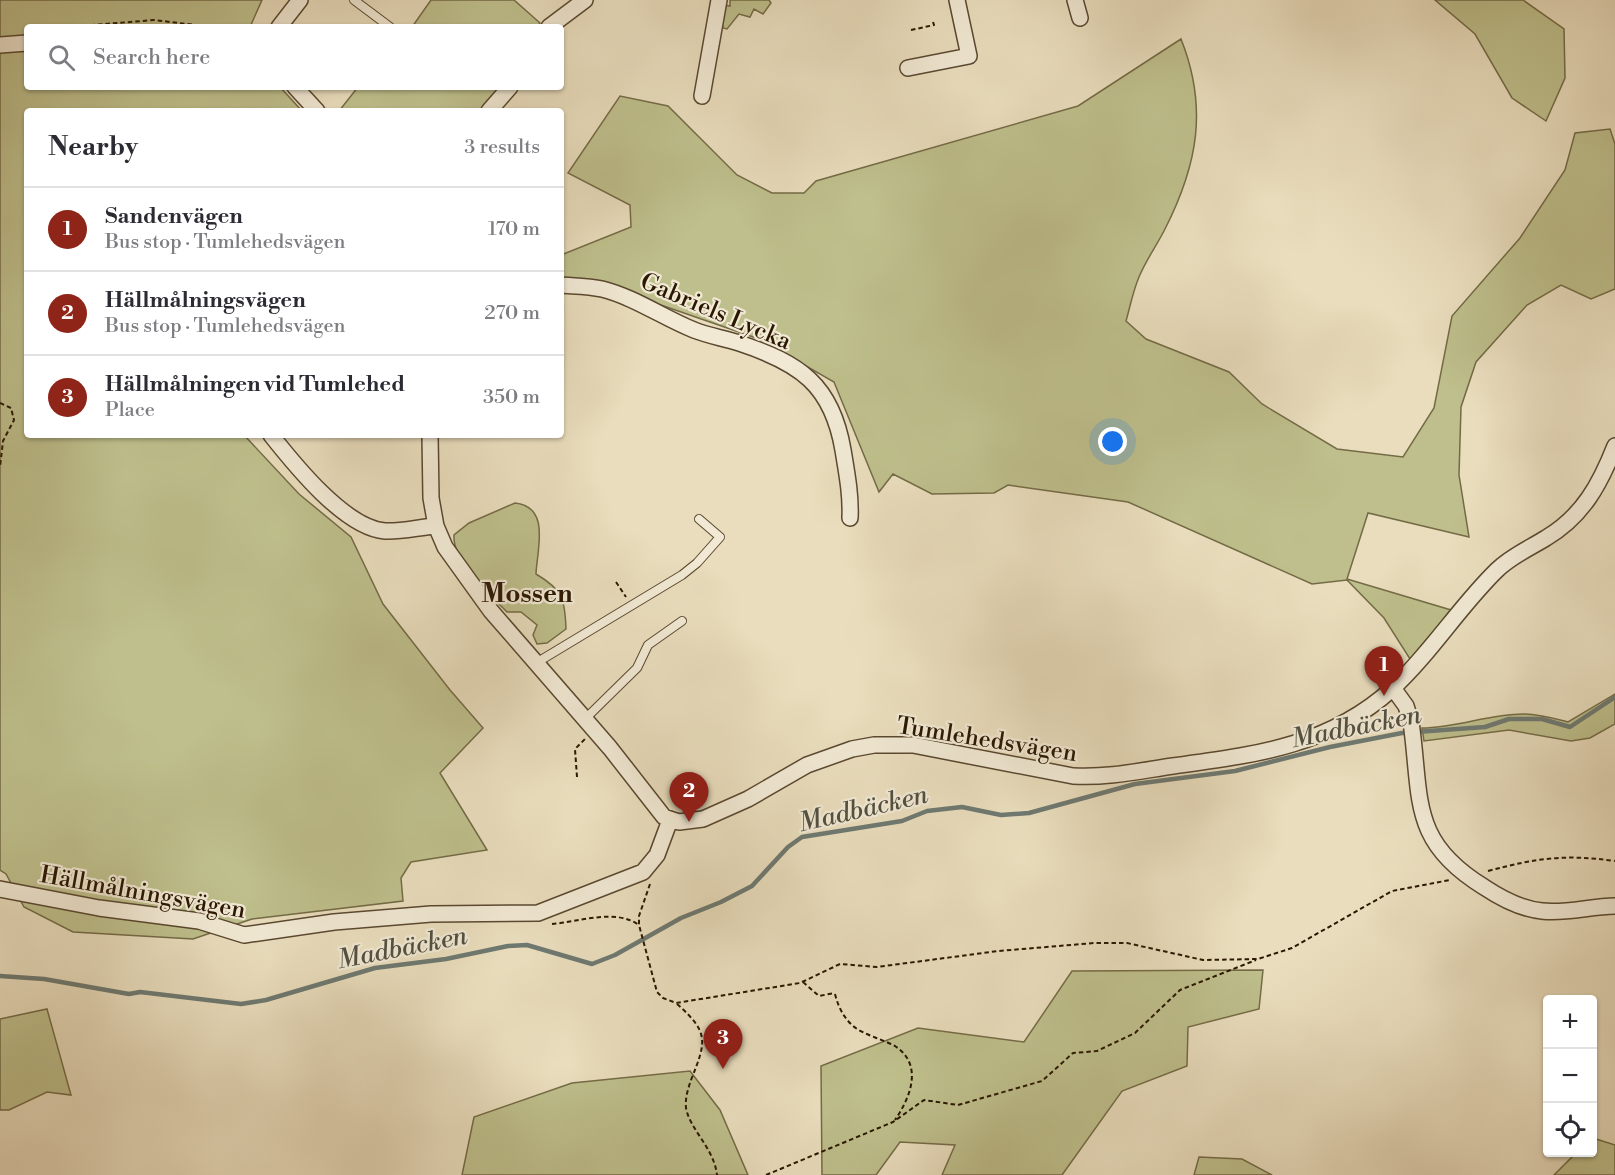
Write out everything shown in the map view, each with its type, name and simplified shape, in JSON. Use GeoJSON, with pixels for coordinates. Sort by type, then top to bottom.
{"type":"FeatureCollection","features":[{"type":"Feature","properties":{"kind":"street"},"geometry":{"type":"LineString","coordinates":[[281,24],[300,0]]}},
{"type":"Feature","properties":{"kind":"street"},"geometry":{"type":"LineString","coordinates":[[553,24],[585,0]]}},
{"type":"Feature","properties":{"kind":"street"},"geometry":{"type":"LineString","coordinates":[[702,96],[719,0]]}},
{"type":"Feature","properties":{"kind":"street"},"geometry":{"type":"LineString","coordinates":[[908,68],[969,56],[957,0]]}},
{"type":"Feature","properties":{"kind":"street"},"geometry":{"type":"LineString","coordinates":[[1075,0],[1080,18]]}},
{"type":"Feature","properties":{"kind":"street"},"geometry":{"type":"LineString","coordinates":[[0,45],[24,43]]}},
{"type":"Feature","properties":{"kind":"street"},"geometry":{"type":"LineString","coordinates":[[298,90],[314,108]]}},
{"type":"Feature","properties":{"kind":"street"},"geometry":{"type":"LineString","coordinates":[[492,108],[507,90]]}},
{"type":"Feature","properties":{"kind":"street","name":"Gabriels Lycka"},"geometry":{"type":"LineString","coordinates":[[564,285],[601,289],[618,294],[696,330],[740,343],[771,356],[801,372],[815,384],[831,404],[839,427],[851,497],[850,518]]}},
{"type":"Feature","properties":{"kind":"street"},"geometry":{"type":"LineString","coordinates":[[272,438],[303,476],[323,496],[365,523],[384,531],[436,526]]}},
{"type":"Feature","properties":{"kind":"street"},"geometry":{"type":"LineString","coordinates":[[430,438],[431,498],[436,526],[460,571],[632,774],[658,811],[670,820]]}},
{"type":"Feature","properties":{"kind":"street","name":"Tumlehedsvägen"},"geometry":{"type":"LineString","coordinates":[[670,820],[703,819],[748,799],[807,765],[852,749],[874,745],[913,746],[1074,776],[1099,777],[1248,756],[1288,747],[1338,726],[1393,688],[1498,569],[1566,525],[1581,511],[1603,477],[1615,446]]}},
{"type":"Feature","properties":{"kind":"street"},"geometry":{"type":"LineString","coordinates":[[1393,688],[1406,706],[1412,729],[1423,820],[1438,849],[1466,876],[1502,899],[1525,908],[1556,911],[1615,906]]}},
{"type":"Feature","properties":{"kind":"street","name":"Hällmålningsvägen"},"geometry":{"type":"LineString","coordinates":[[0,889],[99,908],[200,921],[244,935],[334,922],[431,914],[538,913],[643,872],[657,855],[670,820]]}},
{"type":"Feature","properties":{"kind":"lane"},"geometry":{"type":"LineString","coordinates":[[354,0],[386,24]]}},
{"type":"Feature","properties":{"kind":"lane"},"geometry":{"type":"LineString","coordinates":[[536,663],[682,575],[697,563],[720,537],[699,519]]}},
{"type":"Feature","properties":{"kind":"lane"},"geometry":{"type":"LineString","coordinates":[[590,725],[636,668],[648,645],[682,621]]}},
{"type":"Feature","properties":{"kind":"path"},"geometry":{"type":"LineString","coordinates":[[105,24],[154,20],[187,24]]}},
{"type":"Feature","properties":{"kind":"path"},"geometry":{"type":"LineString","coordinates":[[911,30],[934,25],[933,22]]}},
{"type":"Feature","properties":{"kind":"path"},"geometry":{"type":"LineString","coordinates":[[0,403],[11,408],[14,420],[0,450],[0,467]]}},
{"type":"Feature","properties":{"kind":"path"},"geometry":{"type":"LineString","coordinates":[[616,582],[628,599]]}},
{"type":"Feature","properties":{"kind":"path"},"geometry":{"type":"LineString","coordinates":[[577,777],[575,749],[590,725]]}},
{"type":"Feature","properties":{"kind":"path"},"geometry":{"type":"LineString","coordinates":[[657,855],[639,916],[640,931],[657,992],[663,998],[676,1003],[695,1020],[704,1037],[703,1052],[687,1093],[686,1109],[715,1161],[717,1175]]}},
{"type":"Feature","properties":{"kind":"path"},"geometry":{"type":"LineString","coordinates":[[766,1175],[893,1122],[924,1100],[958,1105],[1042,1081],[1073,1053],[1097,1051],[1135,1033],[1180,990],[1292,948],[1392,891],[1424,887],[1534,859],[1561,856],[1615,861]]}},
{"type":"Feature","properties":{"kind":"path"},"geometry":{"type":"LineString","coordinates":[[538,913],[541,922],[553,924],[611,917],[630,919],[639,925]]}},
{"type":"Feature","properties":{"kind":"path"},"geometry":{"type":"LineString","coordinates":[[676,1003],[803,982],[840,964],[877,967],[998,951],[1094,943],[1126,943],[1203,960],[1258,959]]}},
{"type":"Feature","properties":{"kind":"path"},"geometry":{"type":"LineString","coordinates":[[803,982],[819,996],[835,994],[840,1010],[854,1026],[897,1047],[908,1061],[913,1076],[907,1102],[893,1122]]}},
{"type":"Feature","properties":{"kind":"green space"},"geometry":{"type":"Polygon","coordinates":[[[0,0],[262,0],[251,24],[24,24],[24,90],[283,90],[299,108],[24,108],[24,438],[247,438],[299,494],[351,537],[383,604],[450,690],[483,728],[440,773],[487,850],[411,862],[401,878],[403,901],[252,919],[193,939],[73,932],[24,907],[6,874],[0,870],[0,0]]]}},
{"type":"Feature","properties":{"kind":"green space"},"geometry":{"type":"Polygon","coordinates":[[[431,0],[514,0],[540,23],[539,24],[414,24],[431,0]]]}},
{"type":"Feature","properties":{"kind":"green space"},"geometry":{"type":"Polygon","coordinates":[[[730,0],[769,0],[771,3],[763,14],[754,9],[750,17],[739,14],[727,29],[723,28],[721,18],[724,5],[730,6],[730,0]]]}},
{"type":"Feature","properties":{"kind":"green space"},"geometry":{"type":"Polygon","coordinates":[[[1435,0],[1523,0],[1564,29],[1565,78],[1546,121],[1512,98],[1475,34],[1435,0]]]}},
{"type":"Feature","properties":{"kind":"green space"},"geometry":{"type":"Polygon","coordinates":[[[1181,39],[1195,88],[1197,112],[1192,158],[1176,205],[1139,277],[1126,321],[1146,339],[1229,372],[1262,404],[1337,449],[1403,457],[1434,408],[1452,316],[1520,238],[1565,170],[1575,133],[1610,129],[1615,144],[1615,289],[1591,299],[1561,285],[1527,305],[1476,362],[1461,407],[1459,475],[1469,537],[1368,513],[1347,579],[1451,610],[1410,659],[1384,618],[1347,580],[1312,584],[1128,502],[1008,485],[994,493],[932,494],[893,474],[879,492],[834,382],[759,339],[606,286],[564,280],[564,254],[631,227],[630,205],[568,173],[620,96],[668,106],[737,175],[772,193],[804,193],[816,181],[1078,106],[1181,39]]]}},
{"type":"Feature","properties":{"kind":"green space"},"geometry":{"type":"Polygon","coordinates":[[[356,90],[499,90],[482,108],[341,108],[356,90]]]}},
{"type":"Feature","properties":{"kind":"green space"},"geometry":{"type":"Polygon","coordinates":[[[515,503],[526,506],[534,512],[539,531],[536,574],[557,591],[565,610],[566,629],[547,643],[537,644],[533,635],[537,625],[521,612],[507,612],[482,587],[465,566],[455,545],[454,535],[469,523],[515,503]]]}},
{"type":"Feature","properties":{"kind":"green space"},"geometry":{"type":"Polygon","coordinates":[[[1615,694],[1615,724],[1590,738],[1571,741],[1509,730],[1424,741],[1422,728],[1447,726],[1498,716],[1529,714],[1568,722],[1615,694]]]}},
{"type":"Feature","properties":{"kind":"green space"},"geometry":{"type":"Polygon","coordinates":[[[1263,970],[1259,1009],[1188,1027],[1187,1066],[1122,1091],[1062,1175],[942,1175],[955,1145],[900,1142],[876,1175],[822,1175],[821,1066],[918,1028],[1024,1042],[1072,971],[1263,970]]]}},
{"type":"Feature","properties":{"kind":"green space"},"geometry":{"type":"Polygon","coordinates":[[[47,1009],[71,1095],[47,1092],[9,1110],[0,1110],[0,1019],[47,1009]]]}},
{"type":"Feature","properties":{"kind":"green space"},"geometry":{"type":"Polygon","coordinates":[[[690,1071],[720,1110],[748,1175],[462,1175],[474,1117],[572,1083],[690,1071]]]}},
{"type":"Feature","properties":{"kind":"green space"},"geometry":{"type":"Polygon","coordinates":[[[1597,1139],[1615,1145],[1615,1175],[1554,1175],[1572,1157],[1597,1157],[1597,1139]]]}},
{"type":"Feature","properties":{"kind":"green space"},"geometry":{"type":"Polygon","coordinates":[[[1199,1157],[1242,1159],[1272,1175],[1194,1175],[1199,1157]]]}},
{"type":"Feature","properties":{"kind":"waterway","name":"Madbäcken"},"geometry":{"type":"LineString","coordinates":[[0,976],[44,979],[129,994],[140,992],[241,1004],[266,1000],[375,968],[446,959],[508,946],[527,945],[592,964],[615,955],[681,918],[721,902],[752,886],[788,847],[802,837],[902,821],[927,811],[962,807],[1001,815],[1029,813],[1135,784],[1235,771],[1330,747],[1402,733],[1485,727],[1509,719],[1542,719],[1570,727],[1615,697]]}},
{"type":"Feature","properties":{"kind":"place","name":"Sandenvägen"},"geometry":{"type":"Point","coordinates":[1384,696]}},
{"type":"Feature","properties":{"kind":"place","name":"Hällmålningsvägen"},"geometry":{"type":"Point","coordinates":[689,822]}},
{"type":"Feature","properties":{"kind":"place","name":"Hällmålningen vid Tumlehed"},"geometry":{"type":"Point","coordinates":[723,1069]}},
{"type":"Feature","properties":{"kind":"district","name":"Mossen"},"geometry":{"type":"Point","coordinates":[527,593]}}]}
